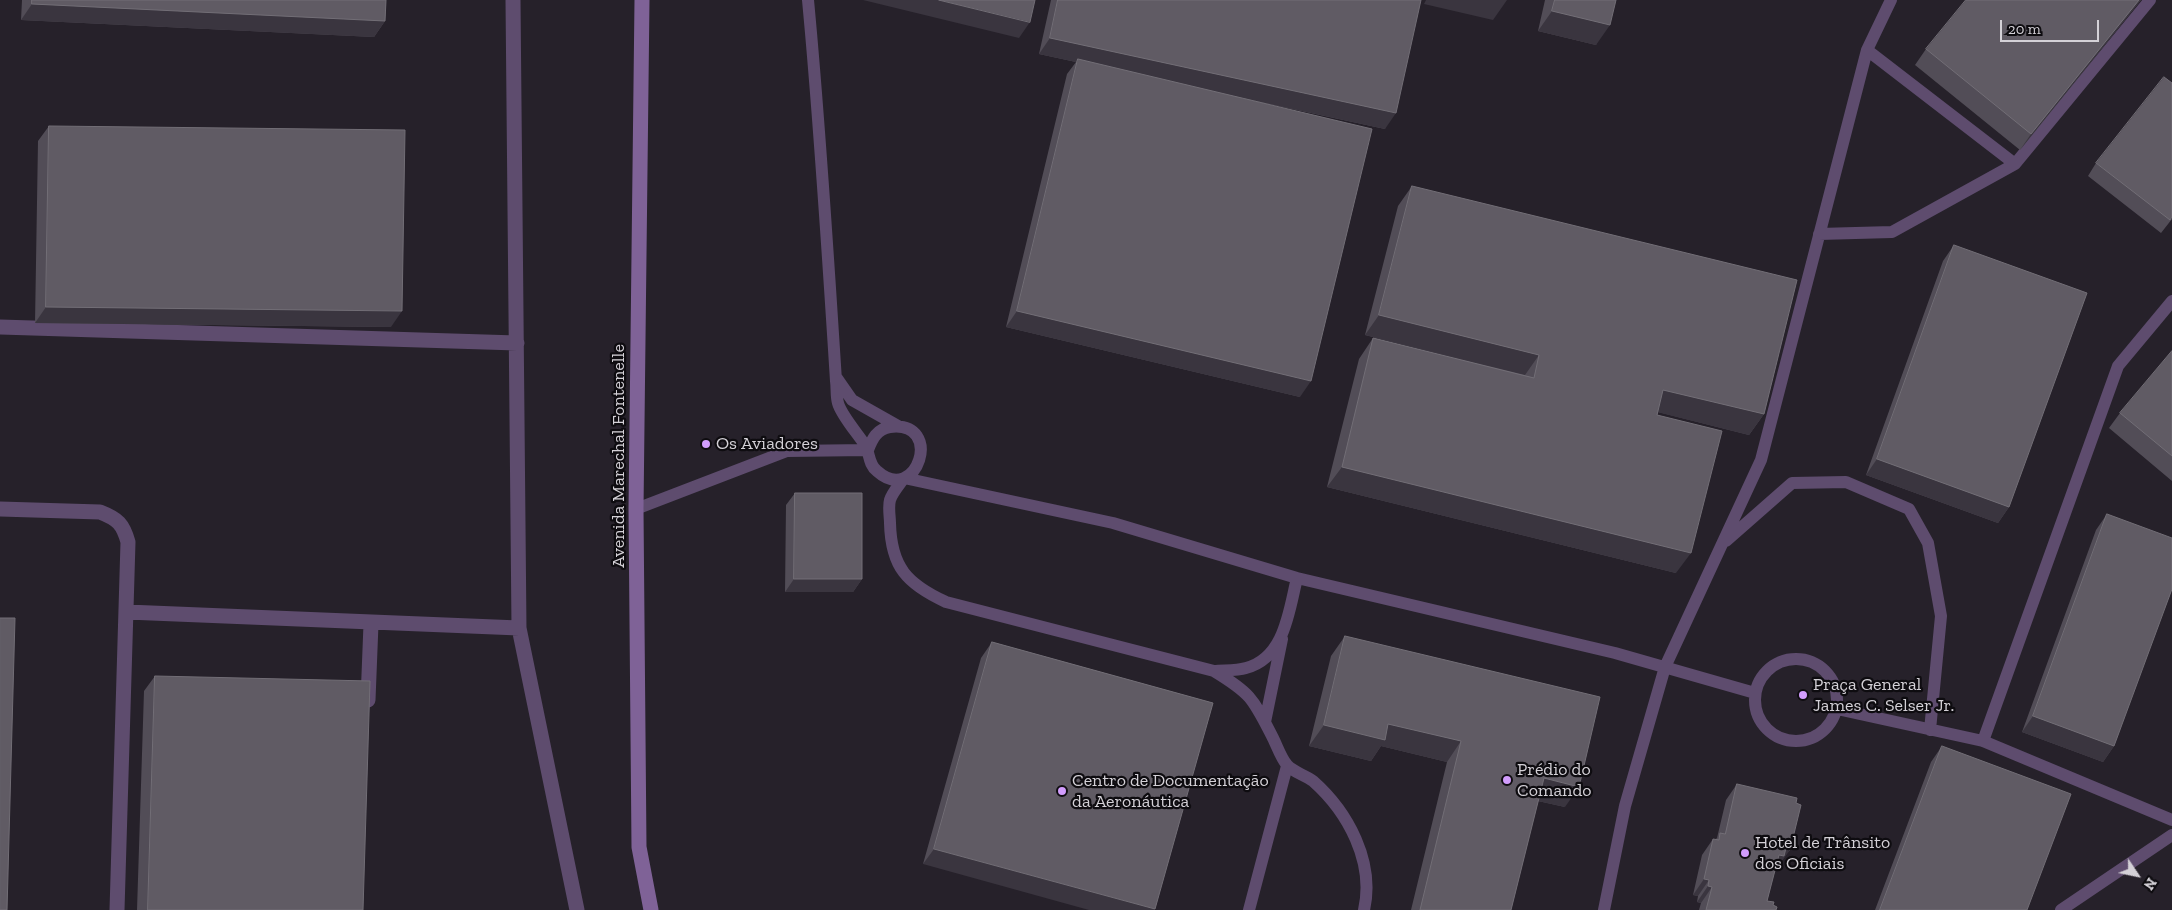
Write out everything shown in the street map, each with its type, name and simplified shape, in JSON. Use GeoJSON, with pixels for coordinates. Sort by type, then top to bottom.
{"type":"FeatureCollection","features":[{"type":"Feature","properties":{"kind":"main road","name":"Avenida Marechal Fontenelle"},"geometry":{"type":"LineString","coordinates":[[642,0],[636,508],[639,847],[651,910]]}},
{"type":"Feature","properties":{"kind":"street"},"geometry":{"type":"LineString","coordinates":[[513,0],[520,628],[576,910]]}},
{"type":"Feature","properties":{"kind":"street"},"geometry":{"type":"LineString","coordinates":[[0,326],[517,343]]}},
{"type":"Feature","properties":{"kind":"street"},"geometry":{"type":"LineString","coordinates":[[0,509],[100,512],[116,518],[124,526],[128,542],[127,612],[117,910]]}},
{"type":"Feature","properties":{"kind":"street"},"geometry":{"type":"LineString","coordinates":[[127,612],[371,624],[520,628]]}},
{"type":"Feature","properties":{"kind":"street"},"geometry":{"type":"LineString","coordinates":[[367,712],[371,624]]}},
{"type":"Feature","properties":{"kind":"lane"},"geometry":{"type":"LineString","coordinates":[[808,0],[821,131],[836,377],[838,405],[868,450],[870,461],[879,473],[894,480],[904,478],[914,472],[921,461],[922,449],[918,438],[909,430],[898,426],[852,400],[836,377]]}},
{"type":"Feature","properties":{"kind":"lane"},"geometry":{"type":"LineString","coordinates":[[1604,910],[1625,806],[1665,667],[1761,460],[1867,50],[1891,0]]}},
{"type":"Feature","properties":{"kind":"lane"},"geometry":{"type":"LineString","coordinates":[[1819,234],[1892,232],[2015,164],[2150,0]]}},
{"type":"Feature","properties":{"kind":"lane"},"geometry":{"type":"LineString","coordinates":[[1867,50],[2015,164]]}},
{"type":"Feature","properties":{"kind":"lane"},"geometry":{"type":"LineString","coordinates":[[1983,741],[2118,366],[2172,301]]}},
{"type":"Feature","properties":{"kind":"lane"},"geometry":{"type":"LineString","coordinates":[[868,450],[873,437],[884,428],[898,426]]}},
{"type":"Feature","properties":{"kind":"lane"},"geometry":{"type":"LineString","coordinates":[[636,508],[787,451],[868,450]]}},
{"type":"Feature","properties":{"kind":"lane"},"geometry":{"type":"LineString","coordinates":[[904,478],[1113,523],[1297,578],[1605,650],[1756,693]]}},
{"type":"Feature","properties":{"kind":"lane"},"geometry":{"type":"LineString","coordinates":[[904,478],[890,500],[891,538],[896,564],[908,579],[926,593],[946,602],[1214,671],[1241,687],[1253,699],[1287,766],[1311,780],[1336,804],[1353,832],[1365,869],[1364,910]]}},
{"type":"Feature","properties":{"kind":"lane"},"geometry":{"type":"LineString","coordinates":[[1722,545],[1792,483],[1846,482],[1909,509],[1928,543],[1941,616],[1930,730]]}},
{"type":"Feature","properties":{"kind":"lane"},"geometry":{"type":"LineString","coordinates":[[1264,722],[1282,636],[1297,578]]}},
{"type":"Feature","properties":{"kind":"lane"},"geometry":{"type":"LineString","coordinates":[[1214,671],[1246,668],[1266,656],[1282,636]]}},
{"type":"Feature","properties":{"kind":"lane"},"geometry":{"type":"LineString","coordinates":[[1796,658],[1814,662],[1829,673],[1837,690],[1837,709],[1830,724],[1818,735],[1804,741],[1788,741],[1773,734],[1762,723],[1756,708],[1756,693],[1763,675],[1777,663],[1796,658]]}},
{"type":"Feature","properties":{"kind":"lane"},"geometry":{"type":"LineString","coordinates":[[1837,709],[1983,741],[2172,820]]}},
{"type":"Feature","properties":{"kind":"lane"},"geometry":{"type":"LineString","coordinates":[[1249,910],[1287,766]]}},
{"type":"Feature","properties":{"kind":"lane"},"geometry":{"type":"LineString","coordinates":[[2061,910],[2172,835]]}},
{"type":"Feature","properties":{"kind":"building"},"geometry":{"type":"Polygon","coordinates":[[[32,0],[386,0],[385,21],[32,4],[32,0]]]}},
{"type":"Feature","properties":{"kind":"building"},"geometry":{"type":"Polygon","coordinates":[[[939,0],[1035,0],[1030,22],[939,0]]]}},
{"type":"Feature","properties":{"kind":"building"},"geometry":{"type":"Polygon","coordinates":[[[1058,0],[1421,0],[1396,113],[1050,38],[1058,0]]]}},
{"type":"Feature","properties":{"kind":"building"},"geometry":{"type":"Polygon","coordinates":[[[1555,0],[1616,0],[1610,25],[1552,11],[1555,0]]]}},
{"type":"Feature","properties":{"kind":"building"},"geometry":{"type":"Polygon","coordinates":[[[1966,0],[2139,0],[2031,134],[1926,49],[1966,0]]]}},
{"type":"Feature","properties":{"kind":"building"},"geometry":{"type":"Polygon","coordinates":[[[1078,59],[1372,129],[1311,381],[1017,311],[1078,59]]]}},
{"type":"Feature","properties":{"kind":"building"},"geometry":{"type":"Polygon","coordinates":[[[2164,77],[2172,83],[2172,217],[2170,220],[2096,163],[2164,77]]]}},
{"type":"Feature","properties":{"kind":"building"},"geometry":{"type":"Polygon","coordinates":[[[49,126],[405,130],[402,311],[46,307],[49,126]]]}},
{"type":"Feature","properties":{"kind":"building"},"geometry":{"type":"Polygon","coordinates":[[[1412,186],[1797,280],[1764,414],[1663,390],[1657,415],[1722,431],[1691,553],[1342,467],[1373,338],[1534,378],[1539,355],[1379,315],[1412,186]]]}},
{"type":"Feature","properties":{"kind":"building"},"geometry":{"type":"Polygon","coordinates":[[[1954,245],[2087,293],[2009,507],[1877,459],[1954,245]]]}},
{"type":"Feature","properties":{"kind":"building"},"geometry":{"type":"Polygon","coordinates":[[[2172,351],[2172,456],[2120,413],[2172,351]]]}},
{"type":"Feature","properties":{"kind":"building"},"geometry":{"type":"Polygon","coordinates":[[[795,493],[862,493],[862,579],[794,579],[795,493]]]}},
{"type":"Feature","properties":{"kind":"building"},"geometry":{"type":"Polygon","coordinates":[[[2107,514],[2172,538],[2172,589],[2114,746],[2033,716],[2107,514]]]}},
{"type":"Feature","properties":{"kind":"building"},"geometry":{"type":"Polygon","coordinates":[[[0,618],[15,618],[7,910],[0,910],[0,618]]]}},
{"type":"Feature","properties":{"kind":"building","name":"Prédio do Comando"},"geometry":{"type":"Polygon","coordinates":[[[1345,636],[1600,697],[1579,787],[1544,778],[1511,910],[1420,910],[1461,741],[1388,724],[1385,740],[1324,725],[1345,636]]]}},
{"type":"Feature","properties":{"kind":"building","name":"Centro de Documentação da Aeronáutica"},"geometry":{"type":"Polygon","coordinates":[[[992,642],[1213,703],[1155,909],[934,849],[992,642]]]}},
{"type":"Feature","properties":{"kind":"building"},"geometry":{"type":"Polygon","coordinates":[[[155,676],[370,681],[363,910],[148,910],[155,676]]]}},
{"type":"Feature","properties":{"kind":"building"},"geometry":{"type":"Polygon","coordinates":[[[1942,746],[2071,794],[2027,910],[1880,910],[1942,746]]]}},
{"type":"Feature","properties":{"kind":"building","name":"Hotel de Trânsito dos Oficiais"},"geometry":{"type":"Polygon","coordinates":[[[1737,784],[1797,798],[1796,803],[1801,805],[1790,850],[1786,848],[1784,856],[1779,855],[1767,901],[1774,902],[1773,905],[1777,907],[1776,910],[1706,910],[1712,887],[1708,886],[1709,880],[1704,879],[1713,839],[1719,840],[1720,833],[1725,834],[1737,784]]]}},
{"type":"Feature","properties":{"kind":"place","name":"Os Aviadores"},"geometry":{"type":"Point","coordinates":[706,444]}},
{"type":"Feature","properties":{"kind":"place","name":"Praça General James C. Selser Jr."},"geometry":{"type":"Point","coordinates":[1803,695]}},
{"type":"Feature","properties":{"kind":"place","name":"Prédio do Comando"},"geometry":{"type":"Point","coordinates":[1507,780]}},
{"type":"Feature","properties":{"kind":"place","name":"Centro de Documentação da Aeronáutica"},"geometry":{"type":"Point","coordinates":[1062,791]}},
{"type":"Feature","properties":{"kind":"place","name":"Hotel de Trânsito dos Oficiais"},"geometry":{"type":"Point","coordinates":[1745,853]}}]}
